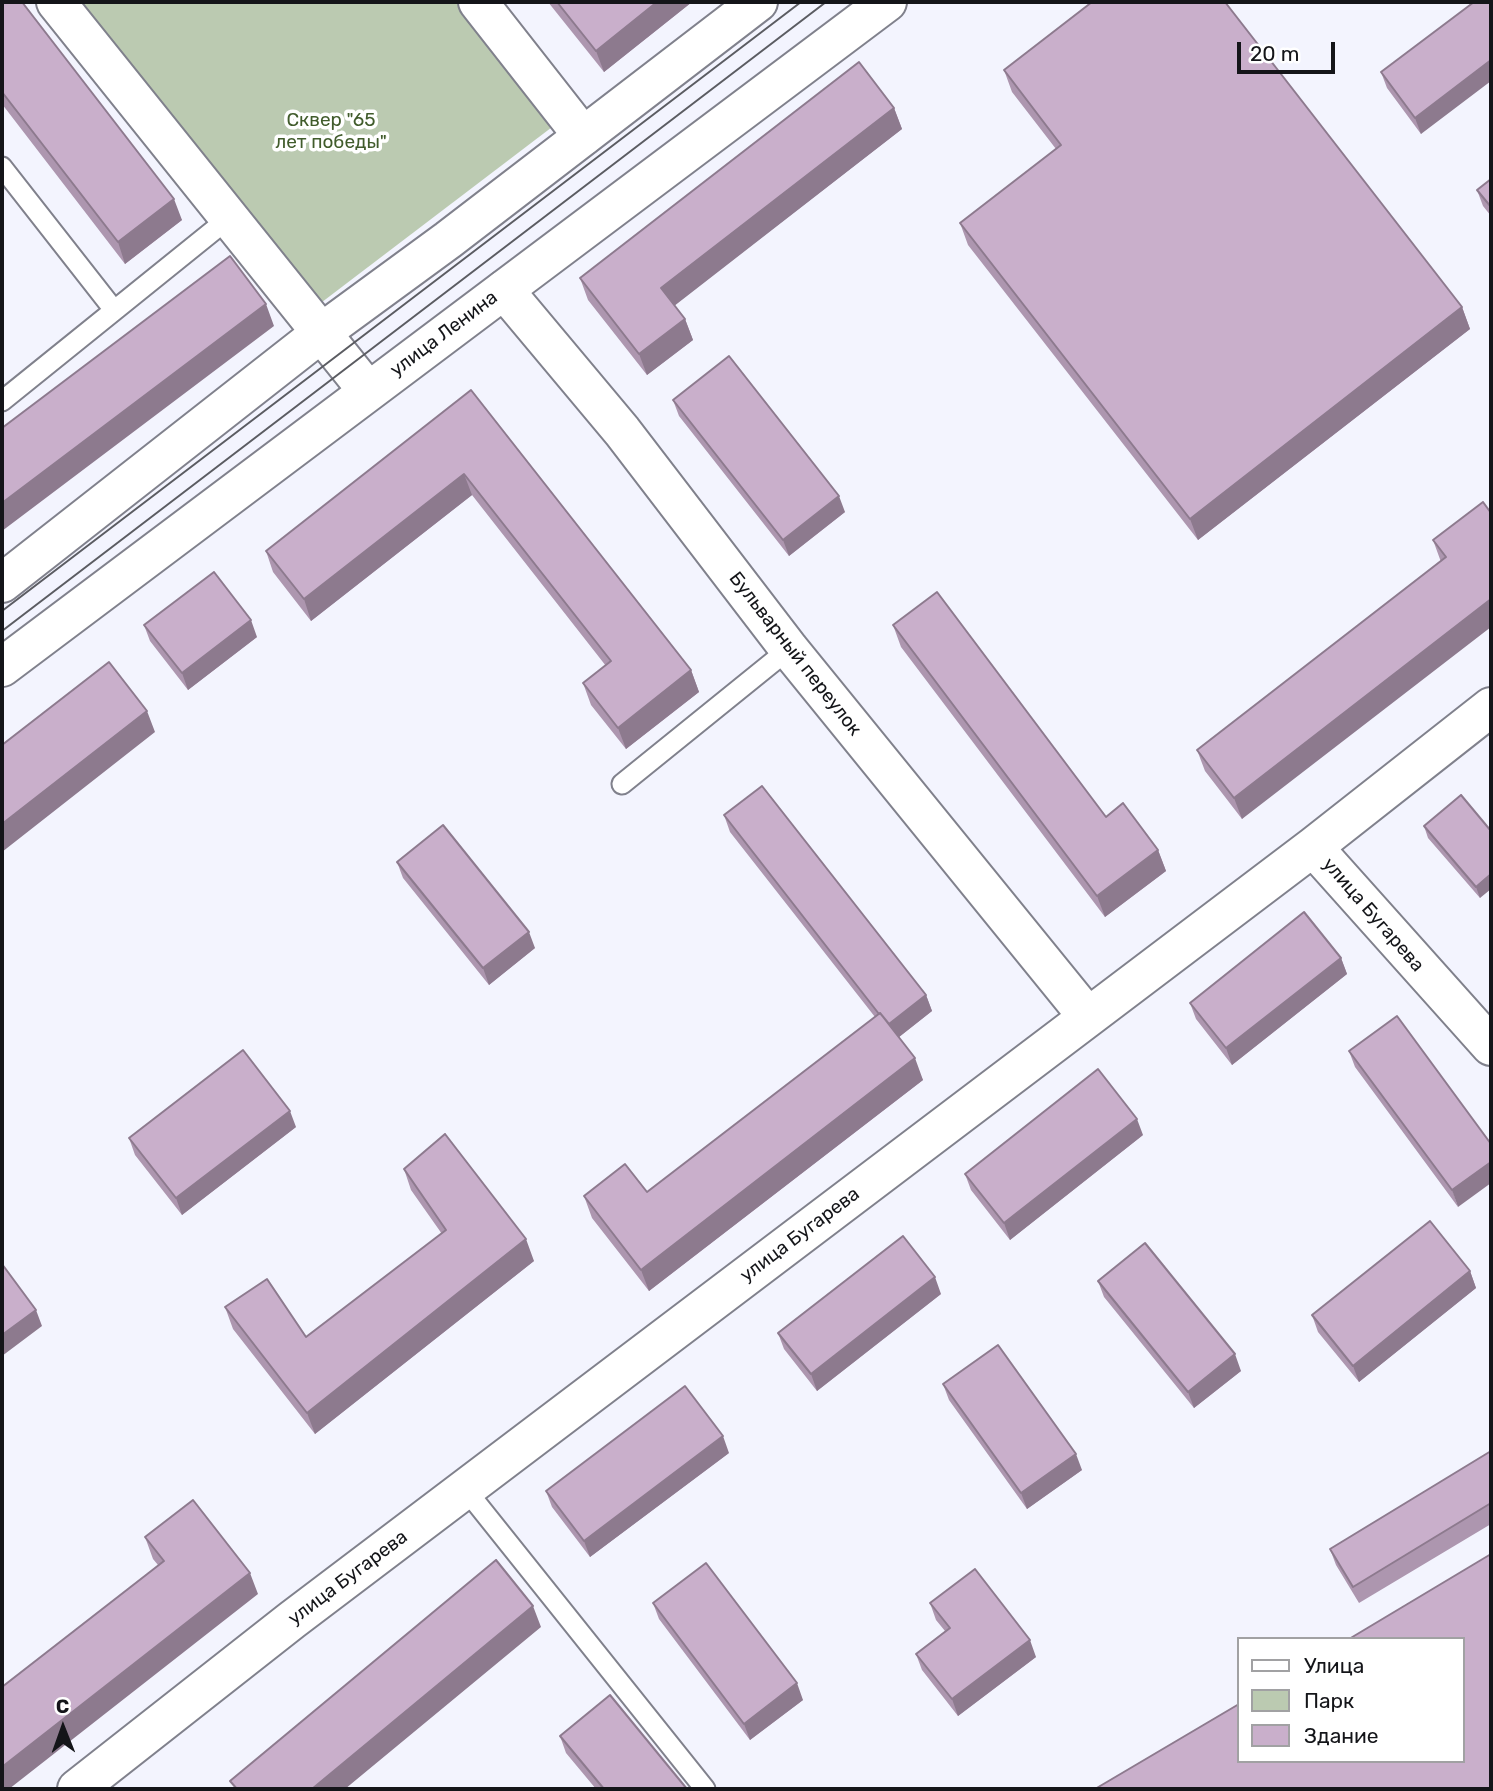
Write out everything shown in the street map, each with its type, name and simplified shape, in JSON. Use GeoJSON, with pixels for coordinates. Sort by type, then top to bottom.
{"type":"FeatureCollection","features":[{"type":"Feature","properties":{"kind":"street"},"geometry":{"type":"LineString","coordinates":[[56,2],[368,391]]}},
{"type":"Feature","properties":{"kind":"street"},"geometry":{"type":"LineString","coordinates":[[478,2],[583,136]]}},
{"type":"Feature","properties":{"kind":"street"},"geometry":{"type":"LineString","coordinates":[[2,583],[321,333],[758,2]]}},
{"type":"Feature","properties":{"kind":"street","name":"улица Ленина"},"geometry":{"type":"LineString","coordinates":[[2,667],[887,2]]}},
{"type":"Feature","properties":{"kind":"street","name":"Бульварный переулок"},"geometry":{"type":"LineString","coordinates":[[504,289],[622,430],[789,649],[1088,1017]]}},
{"type":"Feature","properties":{"kind":"street"},"geometry":{"type":"LineString","coordinates":[[1313,847],[1491,707]]}},
{"type":"Feature","properties":{"kind":"street","name":"улица Бугарева"},"geometry":{"type":"LineString","coordinates":[[77,1789],[292,1620],[1313,847],[1491,1046]]}},
{"type":"Feature","properties":{"kind":"lane"},"geometry":{"type":"LineString","coordinates":[[2,167],[114,310]]}},
{"type":"Feature","properties":{"kind":"lane"},"geometry":{"type":"LineString","coordinates":[[2,401],[229,218]]}},
{"type":"Feature","properties":{"kind":"lane"},"geometry":{"type":"LineString","coordinates":[[622,785],[789,649]]}},
{"type":"Feature","properties":{"kind":"lane"},"geometry":{"type":"LineString","coordinates":[[466,1490],[705,1789]]}},
{"type":"Feature","properties":{"kind":"green space","name":"Сквер \"65 лет победы\""},"geometry":{"type":"Polygon","coordinates":[[[60,2],[471,2],[560,121],[305,315],[60,2]]]}},
{"type":"Feature","properties":{"kind":"building"},"geometry":{"type":"Polygon","coordinates":[[[2,2],[22,2],[174,199],[118,242],[2,92],[2,2]]]}},
{"type":"Feature","properties":{"kind":"building"},"geometry":{"type":"Polygon","coordinates":[[[557,2],[657,2],[596,51],[557,2]]]}},
{"type":"Feature","properties":{"kind":"building"},"geometry":{"type":"Polygon","coordinates":[[[1092,2],[1225,2],[1462,307],[1190,519],[960,223],[1061,145],[1004,70],[1092,2]]]}},
{"type":"Feature","properties":{"kind":"building"},"geometry":{"type":"Polygon","coordinates":[[[1474,2],[1491,2],[1491,60],[1415,118],[1381,72],[1474,2]]]}},
{"type":"Feature","properties":{"kind":"building"},"geometry":{"type":"Polygon","coordinates":[[[859,62],[894,108],[661,288],[685,319],[639,354],[580,278],[859,62]]]}},
{"type":"Feature","properties":{"kind":"building"},"geometry":{"type":"Polygon","coordinates":[[[1491,179],[1491,207],[1477,190],[1491,179]]]}},
{"type":"Feature","properties":{"kind":"building"},"geometry":{"type":"Polygon","coordinates":[[[230,256],[266,304],[2,503],[2,428],[230,256]]]}},
{"type":"Feature","properties":{"kind":"building"},"geometry":{"type":"Polygon","coordinates":[[[729,356],[839,496],[783,540],[673,400],[729,356]]]}},
{"type":"Feature","properties":{"kind":"building"},"geometry":{"type":"Polygon","coordinates":[[[471,390],[691,670],[618,728],[583,683],[611,661],[464,474],[304,599],[266,551],[471,390]]]}},
{"type":"Feature","properties":{"kind":"building"},"geometry":{"type":"Polygon","coordinates":[[[1483,502],[1491,513],[1491,599],[1234,798],[1197,750],[1446,557],[1433,540],[1483,502]]]}},
{"type":"Feature","properties":{"kind":"building"},"geometry":{"type":"Polygon","coordinates":[[[214,572],[251,620],[182,673],[144,625],[214,572]]]}},
{"type":"Feature","properties":{"kind":"building"},"geometry":{"type":"Polygon","coordinates":[[[937,592],[1106,817],[1123,803],[1158,850],[1097,896],[893,625],[937,592]]]}},
{"type":"Feature","properties":{"kind":"building"},"geometry":{"type":"Polygon","coordinates":[[[109,662],[147,711],[2,824],[2,745],[109,662]]]}},
{"type":"Feature","properties":{"kind":"building"},"geometry":{"type":"Polygon","coordinates":[[[762,786],[926,995],[889,1024],[724,815],[762,786]]]}},
{"type":"Feature","properties":{"kind":"building"},"geometry":{"type":"Polygon","coordinates":[[[1461,795],[1491,831],[1491,874],[1476,887],[1424,826],[1461,795]]]}},
{"type":"Feature","properties":{"kind":"building"},"geometry":{"type":"Polygon","coordinates":[[[443,825],[529,932],[483,968],[397,862],[443,825]]]}},
{"type":"Feature","properties":{"kind":"building"},"geometry":{"type":"Polygon","coordinates":[[[1304,912],[1341,958],[1226,1048],[1190,1003],[1304,912]]]}},
{"type":"Feature","properties":{"kind":"building"},"geometry":{"type":"Polygon","coordinates":[[[880,1013],[915,1058],[641,1270],[584,1196],[625,1164],[647,1192],[880,1013]]]}},
{"type":"Feature","properties":{"kind":"building"},"geometry":{"type":"Polygon","coordinates":[[[1397,1016],[1491,1144],[1491,1162],[1452,1190],[1349,1051],[1397,1016]]]}},
{"type":"Feature","properties":{"kind":"building"},"geometry":{"type":"Polygon","coordinates":[[[243,1050],[290,1111],[176,1198],[129,1138],[243,1050]]]}},
{"type":"Feature","properties":{"kind":"building"},"geometry":{"type":"Polygon","coordinates":[[[1098,1069],[1137,1119],[1004,1223],[965,1174],[1098,1069]]]}},
{"type":"Feature","properties":{"kind":"building"},"geometry":{"type":"Polygon","coordinates":[[[445,1134],[526,1239],[307,1413],[225,1307],[267,1279],[306,1337],[446,1230],[404,1169],[445,1134]]]}},
{"type":"Feature","properties":{"kind":"building"},"geometry":{"type":"Polygon","coordinates":[[[1430,1221],[1470,1271],[1353,1366],[1312,1315],[1430,1221]]]}},
{"type":"Feature","properties":{"kind":"building"},"geometry":{"type":"Polygon","coordinates":[[[903,1236],[935,1277],[811,1374],[778,1333],[903,1236]]]}},
{"type":"Feature","properties":{"kind":"building"},"geometry":{"type":"Polygon","coordinates":[[[1145,1243],[1235,1354],[1188,1392],[1098,1281],[1145,1243]]]}},
{"type":"Feature","properties":{"kind":"building"},"geometry":{"type":"Polygon","coordinates":[[[2,1264],[36,1310],[2,1335],[2,1264]]]}},
{"type":"Feature","properties":{"kind":"building"},"geometry":{"type":"Polygon","coordinates":[[[998,1345],[1076,1454],[1021,1493],[943,1384],[998,1345]]]}},
{"type":"Feature","properties":{"kind":"building"},"geometry":{"type":"Polygon","coordinates":[[[685,1386],[723,1436],[584,1541],[546,1491],[685,1386]]]}},
{"type":"Feature","properties":{"kind":"building"},"geometry":{"type":"Polygon","coordinates":[[[1491,1451],[1491,1503],[1353,1587],[1330,1549],[1491,1451]]]}},
{"type":"Feature","properties":{"kind":"building"},"geometry":{"type":"Polygon","coordinates":[[[193,1500],[250,1573],[2,1767],[2,1687],[164,1561],[145,1537],[193,1500]]]}},
{"type":"Feature","properties":{"kind":"building"},"geometry":{"type":"Polygon","coordinates":[[[1491,1554],[1491,1789],[1095,1789],[1238,1705],[1238,1763],[1465,1763],[1465,1637],[1352,1637],[1491,1554]]]}},
{"type":"Feature","properties":{"kind":"building"},"geometry":{"type":"Polygon","coordinates":[[[496,1560],[533,1606],[312,1789],[237,1789],[230,1781],[496,1560]]]}},
{"type":"Feature","properties":{"kind":"building"},"geometry":{"type":"Polygon","coordinates":[[[706,1563],[797,1683],[744,1724],[653,1603],[706,1563]]]}},
{"type":"Feature","properties":{"kind":"building"},"geometry":{"type":"Polygon","coordinates":[[[975,1569],[1030,1640],[952,1699],[916,1654],[950,1628],[930,1603],[975,1569]]]}},
{"type":"Feature","properties":{"kind":"building"},"geometry":{"type":"Polygon","coordinates":[[[610,1695],[687,1789],[604,1789],[560,1736],[610,1695]]]}},
{"type":"Feature","properties":{"kind":"tram line"},"geometry":{"type":"LineString","coordinates":[[2,611],[801,2]]}},
{"type":"Feature","properties":{"kind":"tram line"},"geometry":{"type":"LineString","coordinates":[[2,631],[826,2]]}}]}
